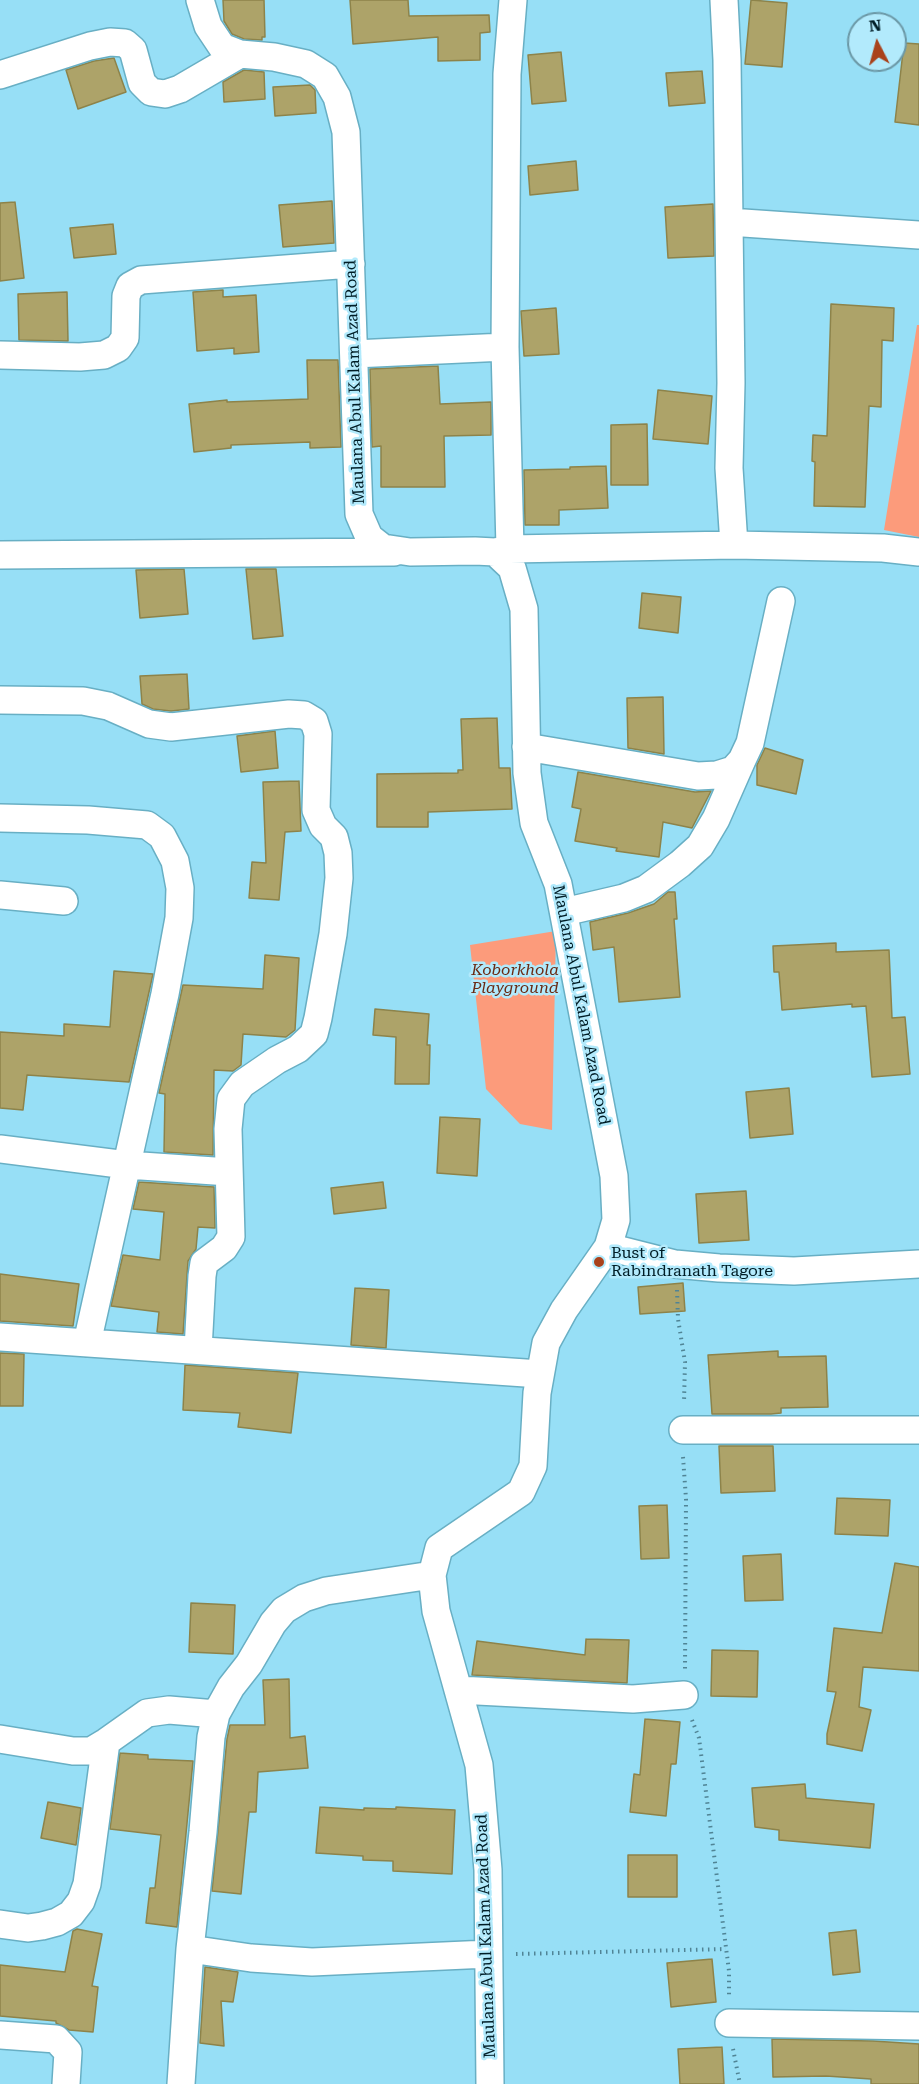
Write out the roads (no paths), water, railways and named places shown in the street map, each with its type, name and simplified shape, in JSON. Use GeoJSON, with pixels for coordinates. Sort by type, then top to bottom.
{"type":"FeatureCollection","features":[{"type":"Feature","properties":{"kind":"street","name":"Maulana Abul Kalam Azad Road"},"geometry":{"type":"LineString","coordinates":[[200,0],[208,26],[222,47],[240,54],[274,57],[306,64],[325,76],[337,97],[346,132],[359,514],[369,537],[383,548],[410,552],[502,551],[512,568],[524,609],[527,773],[534,823],[558,884],[614,1176],[616,1220],[608,1247],[564,1310],[546,1343],[540,1374],[533,1466],[521,1492],[439,1548],[432,1575],[436,1611],[479,1765],[488,1870],[490,2084]]}},
{"type":"Feature","properties":{"kind":"street"},"geometry":{"type":"LineString","coordinates":[[513,0],[507,74],[502,551],[734,544],[883,548],[919,552]]}},
{"type":"Feature","properties":{"kind":"street"},"geometry":{"type":"LineString","coordinates":[[724,0],[727,60],[731,383],[729,468],[734,544]]}},
{"type":"Feature","properties":{"kind":"street"},"geometry":{"type":"LineString","coordinates":[[0,75],[90,46],[110,42],[125,43],[133,50],[142,83],[152,92],[165,94],[180,89],[240,54]]}},
{"type":"Feature","properties":{"kind":"street"},"geometry":{"type":"LineString","coordinates":[[729,222],[919,235]]}},
{"type":"Feature","properties":{"kind":"street"},"geometry":{"type":"LineString","coordinates":[[0,355],[80,357],[104,355],[118,348],[125,338],[126,296],[130,286],[141,280],[351,264]]}},
{"type":"Feature","properties":{"kind":"street"},"geometry":{"type":"LineString","coordinates":[[354,354],[505,347]]}},
{"type":"Feature","properties":{"kind":"street"},"geometry":{"type":"LineString","coordinates":[[0,555],[410,552]]}},
{"type":"Feature","properties":{"kind":"street"},"geometry":{"type":"LineString","coordinates":[[564,912],[624,898],[646,889],[700,846],[716,819],[750,743],[781,601]]}},
{"type":"Feature","properties":{"kind":"street"},"geometry":{"type":"LineString","coordinates":[[0,700],[83,701],[108,706],[149,724],[171,727],[289,714],[304,715],[314,721],[318,734],[316,810],[323,826],[334,837],[338,862],[336,910],[318,1018],[314,1034],[298,1049],[277,1060],[242,1084],[231,1099],[228,1129],[231,1237],[224,1248],[204,1263],[198,1350]]}},
{"type":"Feature","properties":{"kind":"street"},"geometry":{"type":"LineString","coordinates":[[526,747],[698,776],[717,775],[733,770],[742,760]]}},
{"type":"Feature","properties":{"kind":"street"},"geometry":{"type":"LineString","coordinates":[[0,818],[88,820],[147,825],[162,836],[175,861],[180,888],[179,918],[165,994],[87,1343]]}},
{"type":"Feature","properties":{"kind":"street"},"geometry":{"type":"LineString","coordinates":[[0,896],[64,901]]}},
{"type":"Feature","properties":{"kind":"street"},"geometry":{"type":"LineString","coordinates":[[0,1149],[127,1165],[229,1172]]}},
{"type":"Feature","properties":{"kind":"street"},"geometry":{"type":"LineString","coordinates":[[608,1247],[675,1264],[718,1268],[795,1271],[919,1264]]}},
{"type":"Feature","properties":{"kind":"street"},"geometry":{"type":"LineString","coordinates":[[0,1337],[540,1374]]}},
{"type":"Feature","properties":{"kind":"street"},"geometry":{"type":"LineString","coordinates":[[683,1430],[919,1430]]}},
{"type":"Feature","properties":{"kind":"street"},"geometry":{"type":"LineString","coordinates":[[181,2084],[190,1949],[211,1737],[216,1714],[231,1687],[284,1610],[304,1598],[326,1591],[432,1575]]}},
{"type":"Feature","properties":{"kind":"street"},"geometry":{"type":"LineString","coordinates":[[458,1690],[633,1699],[684,1695]]}},
{"type":"Feature","properties":{"kind":"street"},"geometry":{"type":"LineString","coordinates":[[0,1739],[73,1750],[91,1750],[147,1713],[168,1710],[216,1714]]}},
{"type":"Feature","properties":{"kind":"street"},"geometry":{"type":"LineString","coordinates":[[0,1924],[28,1928],[57,1922],[71,1914],[81,1901],[87,1884],[106,1742]]}},
{"type":"Feature","properties":{"kind":"street"},"geometry":{"type":"LineString","coordinates":[[190,1949],[250,1958],[312,1962],[488,1954]]}},
{"type":"Feature","properties":{"kind":"street"},"geometry":{"type":"LineString","coordinates":[[729,2023],[919,2026]]}},
{"type":"Feature","properties":{"kind":"street"},"geometry":{"type":"LineString","coordinates":[[0,2035],[56,2039],[68,2052],[66,2084]]}},
{"type":"Feature","properties":{"kind":"place","name":"Bust of Rabindranath Tagore"},"geometry":{"type":"Point","coordinates":[599,1262]}},
{"type":"Feature","properties":{"kind":"park label","name":"Koborkhola Playground"},"geometry":{"type":"Point","coordinates":[515,979]}}]}
